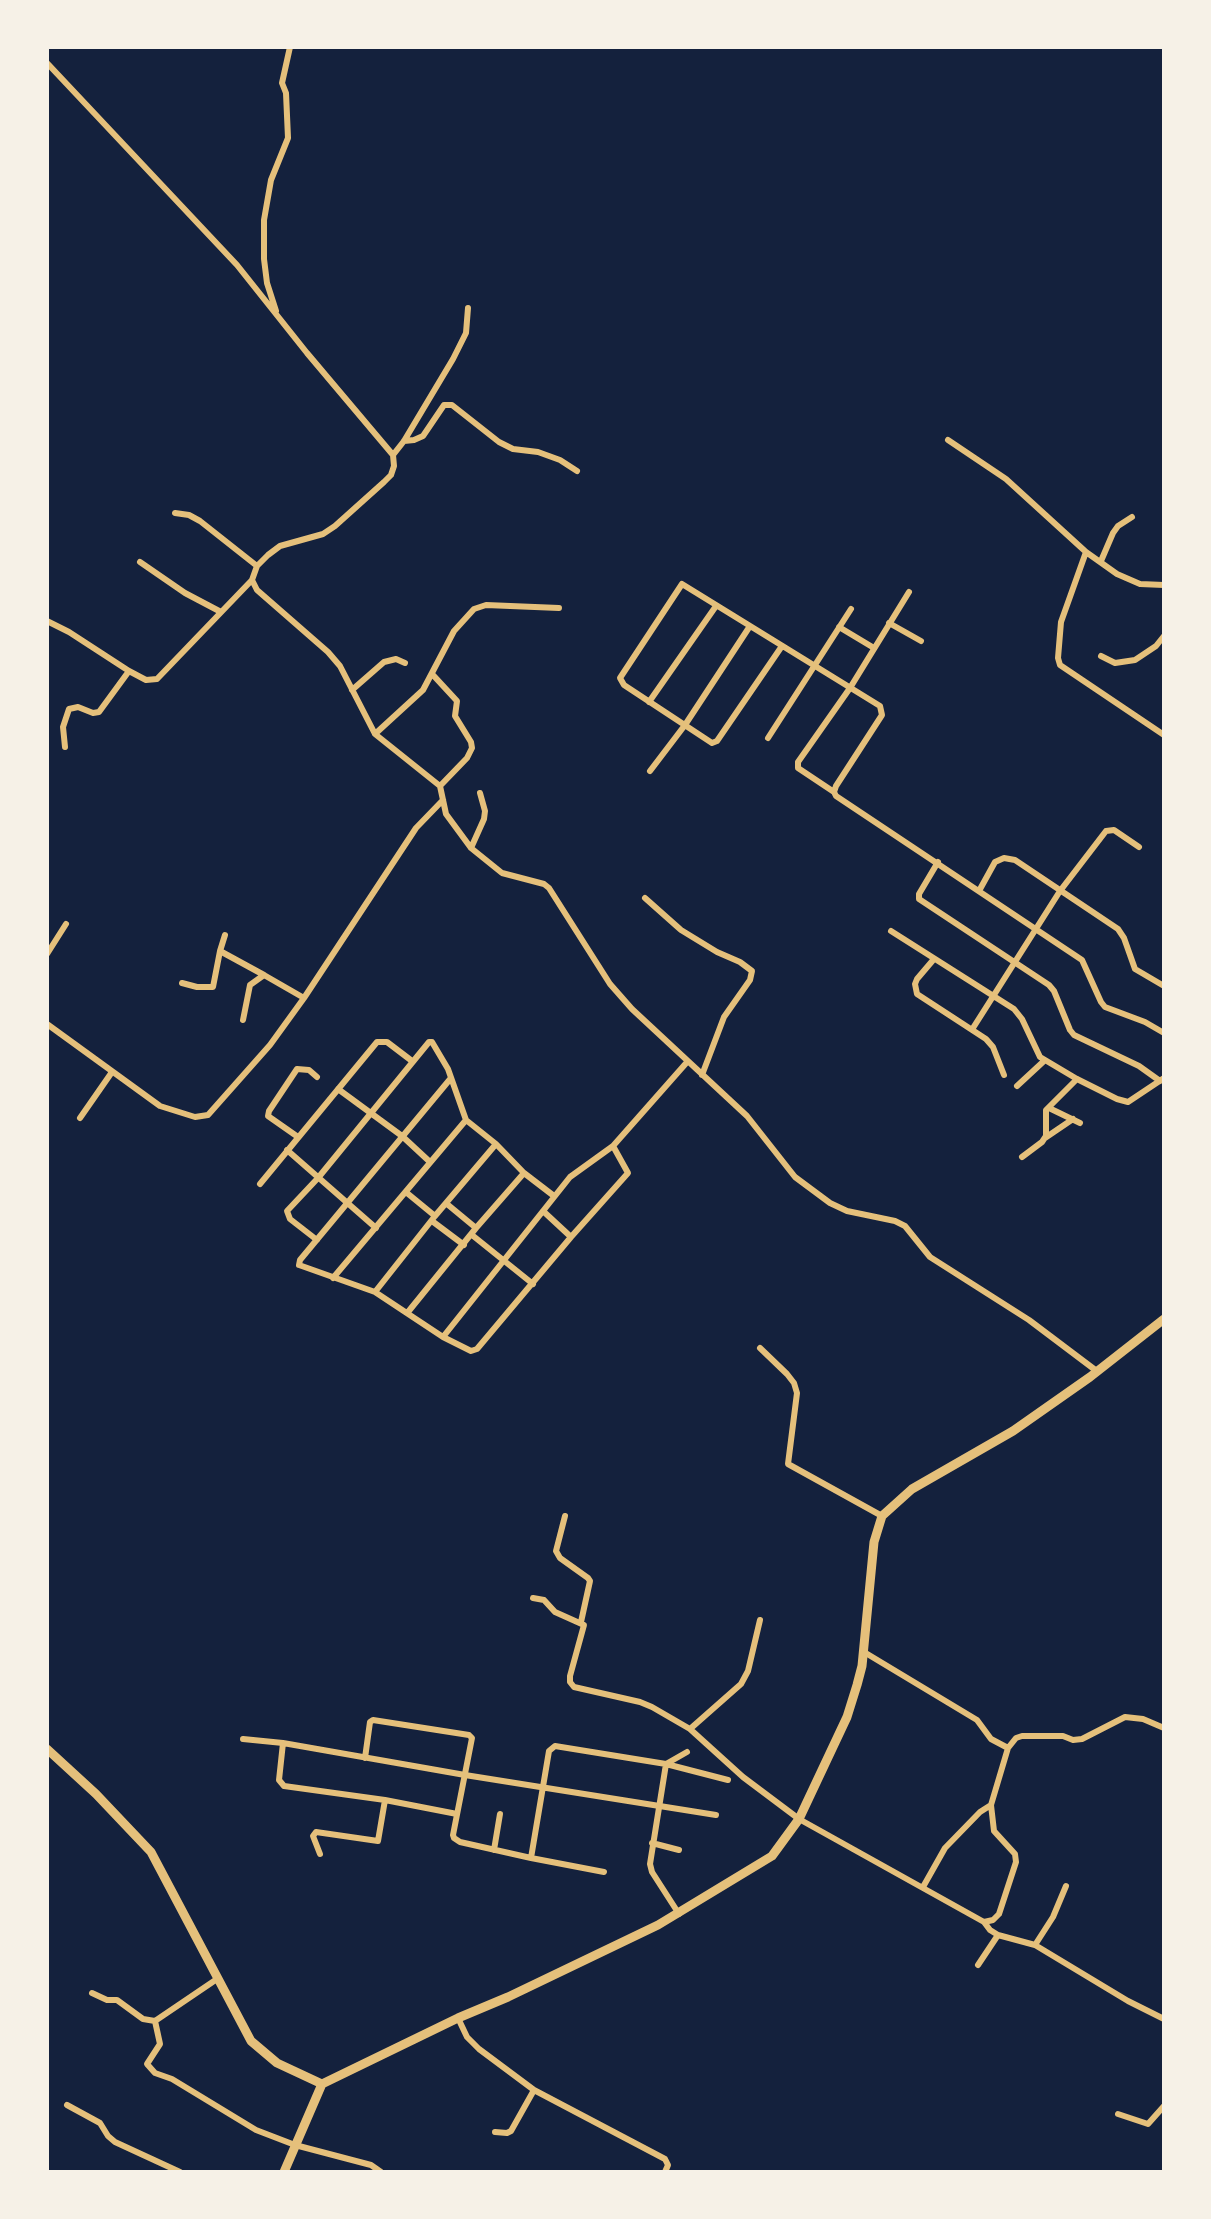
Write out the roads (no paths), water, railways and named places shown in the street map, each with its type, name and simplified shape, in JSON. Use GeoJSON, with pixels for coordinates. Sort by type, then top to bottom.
{"type":"FeatureCollection","features":[{"type":"Feature","properties":{"kind":"main road"},"geometry":{"type":"LineString","coordinates":[[284,2172],[322,2084],[679,1914],[772,1856],[799,1819],[847,1717],[858,1685],[874,1542],[882,1516],[894,1502],[912,1489],[1013,1431],[1098,1372],[1164,1319]]}},
{"type":"Feature","properties":{"kind":"main road"},"geometry":{"type":"LineString","coordinates":[[47,1749],[96,1794],[150,1852],[251,2041],[277,2063],[322,2084]]}},
{"type":"Feature","properties":{"kind":"street"},"geometry":{"type":"LineString","coordinates":[[277,314],[266,271],[264,220],[271,180],[288,138],[286,93],[282,83],[290,47]]}},
{"type":"Feature","properties":{"kind":"street"},"geometry":{"type":"LineString","coordinates":[[47,63],[237,265],[393,455],[394,466],[391,475],[335,526],[323,534],[280,546],[257,566],[252,580],[157,679],[146,680],[47,621]]}},
{"type":"Feature","properties":{"kind":"street"},"geometry":{"type":"LineString","coordinates":[[393,455],[457,351],[466,333],[468,308]]}},
{"type":"Feature","properties":{"kind":"street"},"geometry":{"type":"LineString","coordinates":[[404,441],[423,436],[444,405],[452,405],[499,442],[513,449],[538,452],[560,460],[577,471]]}},
{"type":"Feature","properties":{"kind":"street"},"geometry":{"type":"LineString","coordinates":[[948,440],[1006,479],[1086,552],[1117,574],[1140,584],[1164,585]]}},
{"type":"Feature","properties":{"kind":"street"},"geometry":{"type":"LineString","coordinates":[[175,513],[189,515],[200,522],[257,566]]}},
{"type":"Feature","properties":{"kind":"street"},"geometry":{"type":"LineString","coordinates":[[1101,561],[1113,533],[1118,526],[1132,517]]}},
{"type":"Feature","properties":{"kind":"street"},"geometry":{"type":"LineString","coordinates":[[1086,552],[1061,622],[1058,658],[1060,665],[1164,735]]}},
{"type":"Feature","properties":{"kind":"street"},"geometry":{"type":"LineString","coordinates":[[140,562],[185,593],[221,612]]}},
{"type":"Feature","properties":{"kind":"street"},"geometry":{"type":"LineString","coordinates":[[252,580],[257,590],[328,652],[340,666],[375,734],[440,786],[446,814],[471,848],[502,873],[544,884],[549,888],[610,984],[632,1009],[747,1116],[795,1177],[830,1203],[848,1211],[895,1221],[905,1226],[930,1257],[1029,1320],[1098,1372]]}},
{"type":"Feature","properties":{"kind":"street"},"geometry":{"type":"LineString","coordinates":[[782,646],[717,741],[712,743],[624,685],[620,678],[680,586],[685,585],[880,706],[882,715],[834,792]]}},
{"type":"Feature","properties":{"kind":"street"},"geometry":{"type":"LineString","coordinates":[[909,592],[850,688],[797,765],[798,768],[1082,960],[1105,1007],[1145,1022],[1164,1034]]}},
{"type":"Feature","properties":{"kind":"street"},"geometry":{"type":"LineString","coordinates":[[375,734],[423,690],[454,631],[474,609],[486,605],[559,608]]}},
{"type":"Feature","properties":{"kind":"street"},"geometry":{"type":"LineString","coordinates":[[649,702],[716,606]]}},
{"type":"Feature","properties":{"kind":"street"},"geometry":{"type":"LineString","coordinates":[[768,738],[850,609]]}},
{"type":"Feature","properties":{"kind":"street"},"geometry":{"type":"LineString","coordinates":[[889,623],[921,641]]}},
{"type":"Feature","properties":{"kind":"street"},"geometry":{"type":"LineString","coordinates":[[650,771],[685,725],[750,626]]}},
{"type":"Feature","properties":{"kind":"street"},"geometry":{"type":"LineString","coordinates":[[839,626],[874,649]]}},
{"type":"Feature","properties":{"kind":"street"},"geometry":{"type":"LineString","coordinates":[[1101,656],[1115,663],[1135,660],[1156,646],[1164,636]]}},
{"type":"Feature","properties":{"kind":"street"},"geometry":{"type":"LineString","coordinates":[[352,690],[384,662],[396,659],[405,663]]}},
{"type":"Feature","properties":{"kind":"street"},"geometry":{"type":"LineString","coordinates":[[65,747],[64,727],[69,709],[75,707],[93,713],[99,712],[129,671]]}},
{"type":"Feature","properties":{"kind":"street"},"geometry":{"type":"LineString","coordinates":[[433,675],[457,701],[455,716],[472,748],[467,758],[440,786]]}},
{"type":"Feature","properties":{"kind":"street"},"geometry":{"type":"LineString","coordinates":[[471,848],[484,819],[485,811],[480,793]]}},
{"type":"Feature","properties":{"kind":"street"},"geometry":{"type":"LineString","coordinates":[[47,1024],[160,1106],[174,1112],[203,1117],[208,1115],[270,1045],[416,828],[443,800]]}},
{"type":"Feature","properties":{"kind":"street"},"geometry":{"type":"LineString","coordinates":[[973,1028],[1060,891],[1106,831],[1114,830],[1139,847]]}},
{"type":"Feature","properties":{"kind":"street"},"geometry":{"type":"LineString","coordinates":[[979,891],[995,862],[1015,860],[1118,929],[1135,969],[1164,986]]}},
{"type":"Feature","properties":{"kind":"street"},"geometry":{"type":"LineString","coordinates":[[891,931],[1018,1013],[1044,1061],[1121,1101],[1128,1102],[1162,1079],[1074,1035],[1049,985],[919,898],[938,862]]}},
{"type":"Feature","properties":{"kind":"street"},"geometry":{"type":"LineString","coordinates":[[645,898],[681,930],[752,971],[750,980],[724,1017],[702,1075]]}},
{"type":"Feature","properties":{"kind":"street"},"geometry":{"type":"LineString","coordinates":[[47,954],[66,924]]}},
{"type":"Feature","properties":{"kind":"street"},"geometry":{"type":"LineString","coordinates":[[182,983],[212,987],[225,935]]}},
{"type":"Feature","properties":{"kind":"street"},"geometry":{"type":"LineString","coordinates":[[220,951],[304,998]]}},
{"type":"Feature","properties":{"kind":"street"},"geometry":{"type":"LineString","coordinates":[[934,959],[916,979],[917,994],[973,1028],[993,1047],[1004,1074]]}},
{"type":"Feature","properties":{"kind":"street"},"geometry":{"type":"LineString","coordinates":[[243,1020],[250,985],[264,975]]}},
{"type":"Feature","properties":{"kind":"street"},"geometry":{"type":"LineString","coordinates":[[260,1184],[377,1042],[387,1042],[412,1061]]}},
{"type":"Feature","properties":{"kind":"street"},"geometry":{"type":"LineString","coordinates":[[317,1240],[289,1219],[286,1213],[318,1178],[426,1044],[432,1042],[452,1078],[466,1120],[496,1144],[524,1173],[554,1196]]}},
{"type":"Feature","properties":{"kind":"street"},"geometry":{"type":"LineString","coordinates":[[443,1337],[554,1196],[578,1170],[615,1144],[688,1061]]}},
{"type":"Feature","properties":{"kind":"street"},"geometry":{"type":"LineString","coordinates":[[1017,1086],[1044,1061]]}},
{"type":"Feature","properties":{"kind":"street"},"geometry":{"type":"LineString","coordinates":[[298,1137],[268,1116],[269,1111],[297,1069],[309,1070],[317,1077]]}},
{"type":"Feature","properties":{"kind":"street"},"geometry":{"type":"LineString","coordinates":[[80,1118],[111,1072]]}},
{"type":"Feature","properties":{"kind":"street"},"geometry":{"type":"LineString","coordinates":[[452,1078],[300,1260],[299,1265],[375,1292],[443,1337],[471,1350],[476,1350],[570,1237],[628,1173],[615,1144]]}},
{"type":"Feature","properties":{"kind":"street"},"geometry":{"type":"LineString","coordinates":[[1045,1139],[1045,1114],[1077,1079]]}},
{"type":"Feature","properties":{"kind":"street"},"geometry":{"type":"LineString","coordinates":[[338,1089],[402,1136],[430,1161]]}},
{"type":"Feature","properties":{"kind":"street"},"geometry":{"type":"LineString","coordinates":[[1049,1108],[1080,1123]]}},
{"type":"Feature","properties":{"kind":"street"},"geometry":{"type":"LineString","coordinates":[[1021,1157],[1073,1119]]}},
{"type":"Feature","properties":{"kind":"street"},"geometry":{"type":"LineString","coordinates":[[333,1278],[466,1120]]}},
{"type":"Feature","properties":{"kind":"street"},"geometry":{"type":"LineString","coordinates":[[375,1292],[496,1144]]}},
{"type":"Feature","properties":{"kind":"street"},"geometry":{"type":"LineString","coordinates":[[287,1150],[376,1228]]}},
{"type":"Feature","properties":{"kind":"street"},"geometry":{"type":"LineString","coordinates":[[408,1312],[524,1173]]}},
{"type":"Feature","properties":{"kind":"street"},"geometry":{"type":"LineString","coordinates":[[407,1193],[464,1245]]}},
{"type":"Feature","properties":{"kind":"street"},"geometry":{"type":"LineString","coordinates":[[447,1204],[476,1228]]}},
{"type":"Feature","properties":{"kind":"street"},"geometry":{"type":"LineString","coordinates":[[543,1211],[570,1237]]}},
{"type":"Feature","properties":{"kind":"street"},"geometry":{"type":"LineString","coordinates":[[472,1235],[533,1284]]}},
{"type":"Feature","properties":{"kind":"street"},"geometry":{"type":"LineString","coordinates":[[760,1348],[787,1374],[797,1393],[788,1464],[882,1516]]}},
{"type":"Feature","properties":{"kind":"street"},"geometry":{"type":"LineString","coordinates":[[565,1516],[556,1551],[560,1558],[590,1581],[581,1622],[584,1631],[570,1676],[573,1686],[646,1704],[690,1729],[743,1777],[799,1819],[984,1922],[998,1935],[1035,1945],[1128,2001],[1164,2019]]}},
{"type":"Feature","properties":{"kind":"street"},"geometry":{"type":"LineString","coordinates":[[533,1598],[544,1600],[561,1615],[581,1622]]}},
{"type":"Feature","properties":{"kind":"street"},"geometry":{"type":"LineString","coordinates":[[690,1729],[741,1684],[748,1671],[761,1620]]}},
{"type":"Feature","properties":{"kind":"street"},"geometry":{"type":"LineString","coordinates":[[863,1652],[977,1720],[991,1739],[1008,1748]]}},
{"type":"Feature","properties":{"kind":"street"},"geometry":{"type":"LineString","coordinates":[[984,1922],[993,1920],[999,1914],[1016,1862],[1015,1854],[994,1831],[991,1805],[1008,1748],[1019,1737],[1063,1736],[1073,1740],[1082,1739],[1125,1717],[1143,1719],[1164,1728]]}},
{"type":"Feature","properties":{"kind":"street"},"geometry":{"type":"LineString","coordinates":[[365,1758],[370,1722],[373,1720],[469,1735],[472,1738],[454,1838],[494,1850],[604,1871]]}},
{"type":"Feature","properties":{"kind":"street"},"geometry":{"type":"LineString","coordinates":[[243,1739],[283,1743],[716,1815]]}},
{"type":"Feature","properties":{"kind":"street"},"geometry":{"type":"LineString","coordinates":[[283,1743],[279,1780],[284,1786],[386,1800],[457,1814]]}},
{"type":"Feature","properties":{"kind":"street"},"geometry":{"type":"LineString","coordinates":[[531,1858],[549,1751],[555,1746],[666,1764],[728,1780]]}},
{"type":"Feature","properties":{"kind":"street"},"geometry":{"type":"LineString","coordinates":[[666,1764],[687,1752]]}},
{"type":"Feature","properties":{"kind":"street"},"geometry":{"type":"LineString","coordinates":[[666,1764],[650,1864],[652,1872],[679,1914]]}},
{"type":"Feature","properties":{"kind":"street"},"geometry":{"type":"LineString","coordinates":[[320,1854],[313,1836],[316,1832],[378,1841],[386,1800]]}},
{"type":"Feature","properties":{"kind":"street"},"geometry":{"type":"LineString","coordinates":[[923,1887],[945,1848],[980,1812],[991,1805]]}},
{"type":"Feature","properties":{"kind":"street"},"geometry":{"type":"LineString","coordinates":[[494,1850],[499,1814]]}},
{"type":"Feature","properties":{"kind":"street"},"geometry":{"type":"LineString","coordinates":[[652,1843],[679,1850]]}},
{"type":"Feature","properties":{"kind":"street"},"geometry":{"type":"LineString","coordinates":[[1035,1945],[1053,1917],[1066,1886]]}},
{"type":"Feature","properties":{"kind":"street"},"geometry":{"type":"LineString","coordinates":[[978,1965],[998,1935]]}},
{"type":"Feature","properties":{"kind":"street"},"geometry":{"type":"LineString","coordinates":[[92,1993],[107,2000],[117,2000],[143,2019],[155,2021],[217,1979]]}},
{"type":"Feature","properties":{"kind":"street"},"geometry":{"type":"LineString","coordinates":[[458,2018],[472,2043],[534,2090],[665,2160],[668,2165],[665,2172]]}},
{"type":"Feature","properties":{"kind":"street"},"geometry":{"type":"LineString","coordinates":[[155,2021],[160,2041],[147,2061],[147,2066],[256,2130],[295,2146],[362,2162],[381,2172]]}},
{"type":"Feature","properties":{"kind":"street"},"geometry":{"type":"LineString","coordinates":[[495,2132],[512,2131],[534,2090]]}},
{"type":"Feature","properties":{"kind":"street"},"geometry":{"type":"LineString","coordinates":[[67,2105],[100,2123],[115,2142],[180,2172]]}},
{"type":"Feature","properties":{"kind":"street"},"geometry":{"type":"LineString","coordinates":[[1118,2114],[1148,2124],[1164,2106]]}}]}
